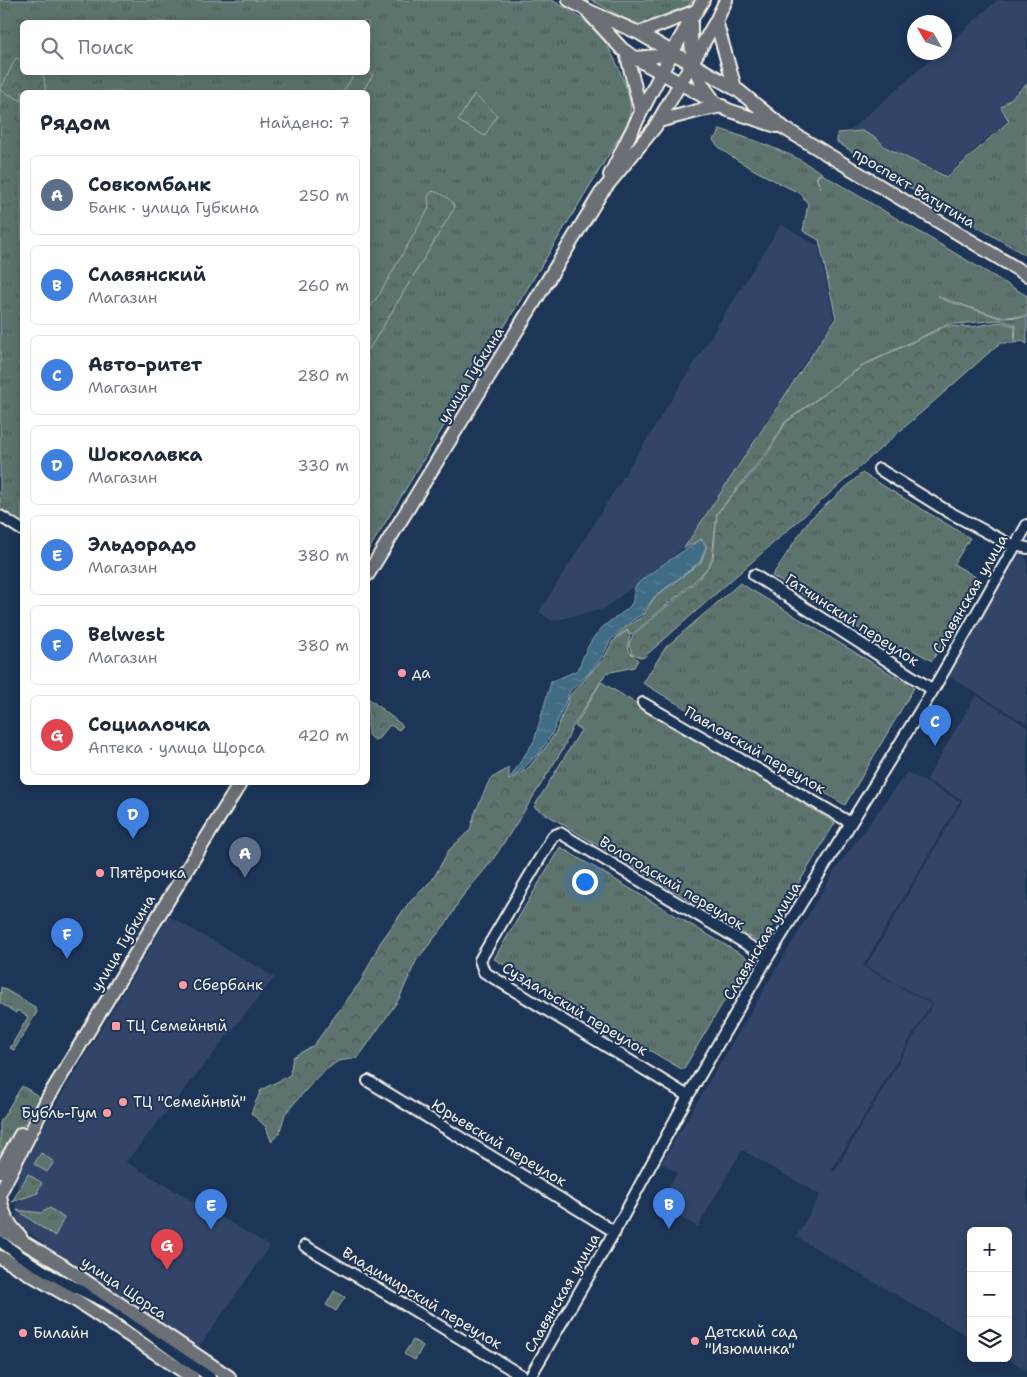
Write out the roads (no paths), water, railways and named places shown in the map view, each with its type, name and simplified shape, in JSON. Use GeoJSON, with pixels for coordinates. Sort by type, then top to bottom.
{"type":"FeatureCollection","features":[{"type":"Feature","properties":{"kind":"main road","name":"проспект Ватутина"},"geometry":{"type":"LineString","coordinates":[[569,0],[586,10],[642,35],[731,86],[756,113]]}},
{"type":"Feature","properties":{"kind":"main road","name":"улица Губкина"},"geometry":{"type":"LineString","coordinates":[[370,571],[602,193],[644,107],[703,0]]}},
{"type":"Feature","properties":{"kind":"main road","name":"улица Губкина"},"geometry":{"type":"LineString","coordinates":[[602,193],[661,117],[714,25],[726,0]]}},
{"type":"Feature","properties":{"kind":"main road","name":"проспект Ватутина"},"geometry":{"type":"LineString","coordinates":[[586,10],[630,55],[718,104],[756,113],[784,128],[1027,275]]}},
{"type":"Feature","properties":{"kind":"main road"},"geometry":{"type":"LineString","coordinates":[[694,15],[698,30],[704,31],[714,25]]}},
{"type":"Feature","properties":{"kind":"main road"},"geometry":{"type":"LineString","coordinates":[[642,35],[694,15]]}},
{"type":"Feature","properties":{"kind":"main road"},"geometry":{"type":"LineString","coordinates":[[694,15],[691,48],[692,63],[699,80],[718,104]]}},
{"type":"Feature","properties":{"kind":"main road"},"geometry":{"type":"LineString","coordinates":[[630,55],[657,56],[691,48],[714,25]]}},
{"type":"Feature","properties":{"kind":"main road"},"geometry":{"type":"LineString","coordinates":[[714,25],[731,86]]}},
{"type":"Feature","properties":{"kind":"main road"},"geometry":{"type":"LineString","coordinates":[[630,55],[642,54],[646,49],[642,35]]}},
{"type":"Feature","properties":{"kind":"main road"},"geometry":{"type":"LineString","coordinates":[[642,35],[657,56],[662,73],[665,91],[661,117]]}},
{"type":"Feature","properties":{"kind":"main road"},"geometry":{"type":"LineString","coordinates":[[630,55],[644,107]]}},
{"type":"Feature","properties":{"kind":"main road"},"geometry":{"type":"LineString","coordinates":[[644,107],[665,91],[680,83],[716,80],[731,86]]}},
{"type":"Feature","properties":{"kind":"main road"},"geometry":{"type":"LineString","coordinates":[[718,104],[713,95],[714,88],[720,85],[731,86]]}},
{"type":"Feature","properties":{"kind":"main road"},"geometry":{"type":"LineString","coordinates":[[644,107],[658,103],[661,107],[661,117]]}},
{"type":"Feature","properties":{"kind":"main road"},"geometry":{"type":"LineString","coordinates":[[661,117],[718,104]]}},
{"type":"Feature","properties":{"kind":"main road","name":"улица Губкина"},"geometry":{"type":"LineString","coordinates":[[0,1192],[49,1096],[160,912],[240,785]]}},
{"type":"Feature","properties":{"kind":"main road","name":"улица Губкина"},"geometry":{"type":"LineString","coordinates":[[0,1170],[31,1116],[49,1096]]}},
{"type":"Feature","properties":{"kind":"main road"},"geometry":{"type":"LineString","coordinates":[[0,1192],[1,1206],[5,1218],[32,1249]]}},
{"type":"Feature","properties":{"kind":"main road","name":"улица Щорса"},"geometry":{"type":"LineString","coordinates":[[0,1228],[229,1377]]}},
{"type":"Feature","properties":{"kind":"main road"},"geometry":{"type":"LineString","coordinates":[[0,1257],[192,1371]]}},
{"type":"Feature","properties":{"kind":"street"},"geometry":{"type":"LineString","coordinates":[[879,469],[947,511],[1015,546],[1027,548]]}},
{"type":"Feature","properties":{"kind":"street"},"geometry":{"type":"LineString","coordinates":[[0,516],[20,529]]}},
{"type":"Feature","properties":{"kind":"street","name":"Славянская улица"},"geometry":{"type":"LineString","coordinates":[[530,1377],[615,1232],[688,1096],[768,957],[933,690],[1027,525]]}},
{"type":"Feature","properties":{"kind":"street","name":"Гатчинский переулок"},"geometry":{"type":"LineString","coordinates":[[754,575],[933,690]]}},
{"type":"Feature","properties":{"kind":"street","name":"Павловский переулок"},"geometry":{"type":"LineString","coordinates":[[643,703],[851,823]]}},
{"type":"Feature","properties":{"kind":"street","name":"Вологодский переулок"},"geometry":{"type":"LineString","coordinates":[[560,834],[768,957]]}},
{"type":"Feature","properties":{"kind":"street","name":"Суздальский переулок"},"geometry":{"type":"LineString","coordinates":[[560,834],[553,836],[480,960],[484,972],[688,1096]]}},
{"type":"Feature","properties":{"kind":"street","name":"Юрьевский переулок"},"geometry":{"type":"LineString","coordinates":[[368,1080],[615,1232]]}},
{"type":"Feature","properties":{"kind":"street"},"geometry":{"type":"LineString","coordinates":[[0,1241],[52,1276],[106,1302],[192,1371]]}},
{"type":"Feature","properties":{"kind":"street","name":"Владимирский переулок"},"geometry":{"type":"LineString","coordinates":[[305,1246],[524,1377]]}},
{"type":"Feature","properties":{"kind":"street"},"geometry":{"type":"LineString","coordinates":[[0,1251],[192,1371],[210,1377]]}},
{"type":"Feature","properties":{"kind":"water"},"geometry":{"type":"Polygon","coordinates":[[[701,540],[706,546],[700,562],[654,597],[641,615],[624,626],[611,640],[602,657],[590,672],[570,691],[552,734],[539,753],[524,768],[510,778],[534,741],[551,682],[578,670],[586,650],[598,632],[632,604],[634,589],[638,583],[701,540]]]}},
{"type":"Feature","properties":{"kind":"place","name":"да"},"geometry":{"type":"Point","coordinates":[402,673]}},
{"type":"Feature","properties":{"kind":"place","name":"Авто-ритет"},"geometry":{"type":"Point","coordinates":[935,746]}},
{"type":"Feature","properties":{"kind":"place","name":"Шоколавка"},"geometry":{"type":"Point","coordinates":[133,839]}},
{"type":"Feature","properties":{"kind":"place","name":"Пятёрочка"},"geometry":{"type":"Point","coordinates":[100,873]}},
{"type":"Feature","properties":{"kind":"place","name":"Совкомбанк"},"geometry":{"type":"Point","coordinates":[245,878]}},
{"type":"Feature","properties":{"kind":"place","name":"Belwest"},"geometry":{"type":"Point","coordinates":[67,959]}},
{"type":"Feature","properties":{"kind":"place","name":"Сбербанк"},"geometry":{"type":"Point","coordinates":[183,985]}},
{"type":"Feature","properties":{"kind":"place","name":"ТЦ Семейный"},"geometry":{"type":"Point","coordinates":[116,1026]}},
{"type":"Feature","properties":{"kind":"place","name":"ТЦ \"Семейный\""},"geometry":{"type":"Point","coordinates":[123,1102]}},
{"type":"Feature","properties":{"kind":"place","name":"Бубль-Гум"},"geometry":{"type":"Point","coordinates":[107,1113]}},
{"type":"Feature","properties":{"kind":"place","name":"Славянский"},"geometry":{"type":"Point","coordinates":[669,1229]}},
{"type":"Feature","properties":{"kind":"place","name":"Эльдорадо"},"geometry":{"type":"Point","coordinates":[211,1230]}},
{"type":"Feature","properties":{"kind":"place","name":"Социалочка"},"geometry":{"type":"Point","coordinates":[167,1270]}},
{"type":"Feature","properties":{"kind":"place","name":"Билайн"},"geometry":{"type":"Point","coordinates":[23,1333]}},
{"type":"Feature","properties":{"kind":"place","name":"Детский сад \"Изюминка\""},"geometry":{"type":"Point","coordinates":[695,1341]}}]}
